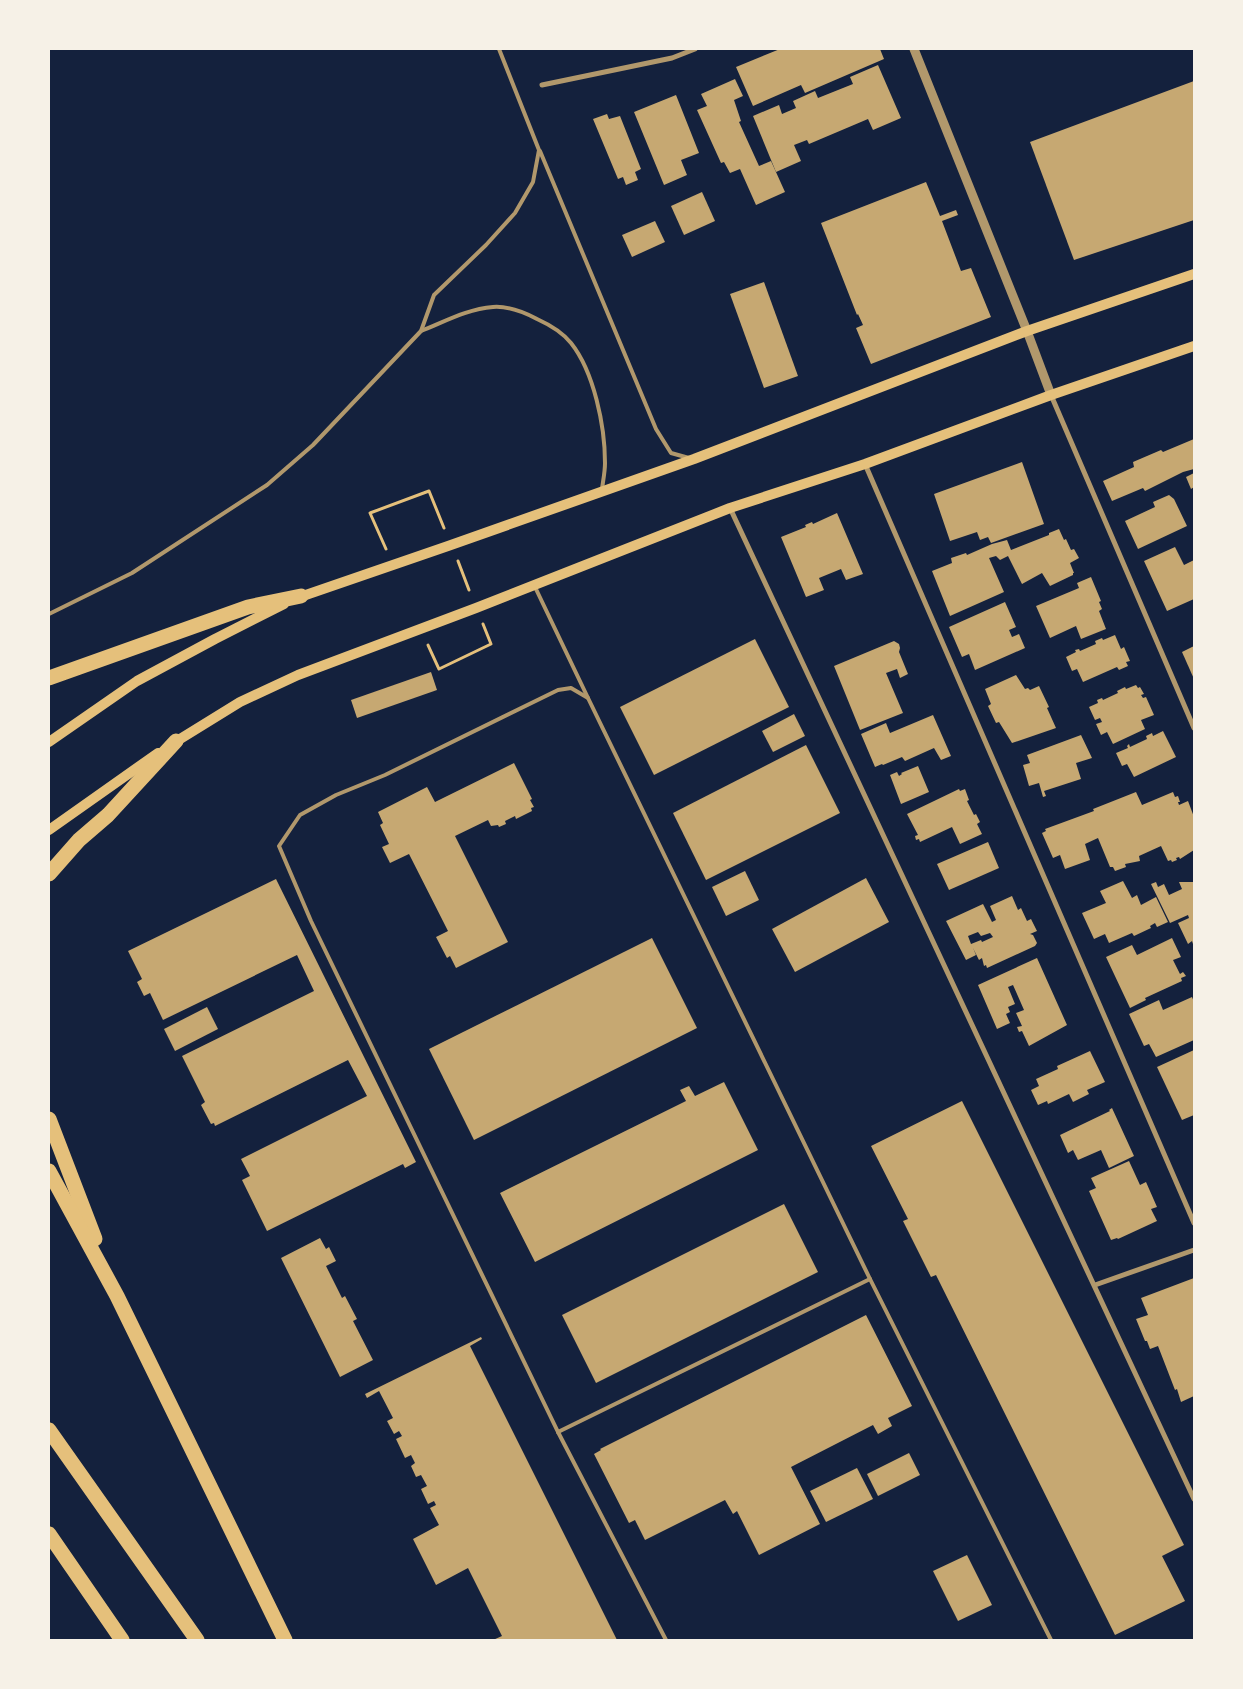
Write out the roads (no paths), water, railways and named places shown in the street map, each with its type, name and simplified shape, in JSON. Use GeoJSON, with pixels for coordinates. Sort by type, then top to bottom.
{"type":"FeatureCollection","features":[{"type":"Feature","properties":{"kind":"highway"},"geometry":{"type":"LineString","coordinates":[[49,678],[248,607],[301,596]]}},
{"type":"Feature","properties":{"kind":"highway"},"geometry":{"type":"LineString","coordinates":[[49,874],[79,840],[108,815],[176,741]]}},
{"type":"Feature","properties":{"kind":"highway"},"geometry":{"type":"LineString","coordinates":[[49,1119],[117,1296]]}},
{"type":"Feature","properties":{"kind":"highway"},"geometry":{"type":"LineString","coordinates":[[49,1171],[117,1296],[285,1640]]}},
{"type":"Feature","properties":{"kind":"highway"},"geometry":{"type":"LineString","coordinates":[[49,1430],[196,1640]]}},
{"type":"Feature","properties":{"kind":"highway"},"geometry":{"type":"LineString","coordinates":[[49,1534],[122,1640]]}},
{"type":"Feature","properties":{"kind":"main road"},"geometry":{"type":"LineString","coordinates":[[49,742],[137,681],[301,596],[694,459],[1027,331],[1194,274]]}},
{"type":"Feature","properties":{"kind":"main road"},"geometry":{"type":"LineString","coordinates":[[49,830],[176,741],[240,702],[298,674],[534,585],[730,508],[865,464],[1051,395],[1194,346]]}},
{"type":"Feature","properties":{"kind":"street"},"geometry":{"type":"LineString","coordinates":[[542,85],[672,58],[695,49]]}},
{"type":"Feature","properties":{"kind":"street"},"geometry":{"type":"LineString","coordinates":[[914,49],[1051,395],[1194,728]]}},
{"type":"Feature","properties":{"kind":"street"},"geometry":{"type":"LineString","coordinates":[[865,464],[1194,1223]]}},
{"type":"Feature","properties":{"kind":"street"},"geometry":{"type":"LineString","coordinates":[[730,508],[1194,1499]]}},
{"type":"Feature","properties":{"kind":"street"},"geometry":{"type":"LineString","coordinates":[[1095,1285],[1194,1250]]}},
{"type":"Feature","properties":{"kind":"lane"},"geometry":{"type":"LineString","coordinates":[[499,49],[539,150],[656,429],[672,453],[694,459]]}},
{"type":"Feature","properties":{"kind":"lane"},"geometry":{"type":"LineString","coordinates":[[421,332],[434,295],[486,245],[515,213],[534,182],[539,150]]}},
{"type":"Feature","properties":{"kind":"lane"},"geometry":{"type":"LineString","coordinates":[[49,614],[132,573],[267,485],[313,446],[421,332],[469,311],[495,307],[525,313],[548,324],[571,342],[586,368],[601,420],[605,464],[602,492]]}},
{"type":"Feature","properties":{"kind":"lane"},"geometry":{"type":"LineString","coordinates":[[534,585],[870,1279],[1051,1640]]}},
{"type":"Feature","properties":{"kind":"lane"},"geometry":{"type":"LineString","coordinates":[[588,698],[572,688],[558,690],[336,796],[300,815],[279,846],[311,921],[558,1432],[666,1640]]}},
{"type":"Feature","properties":{"kind":"lane"},"geometry":{"type":"LineString","coordinates":[[558,1432],[870,1279]]}}]}
